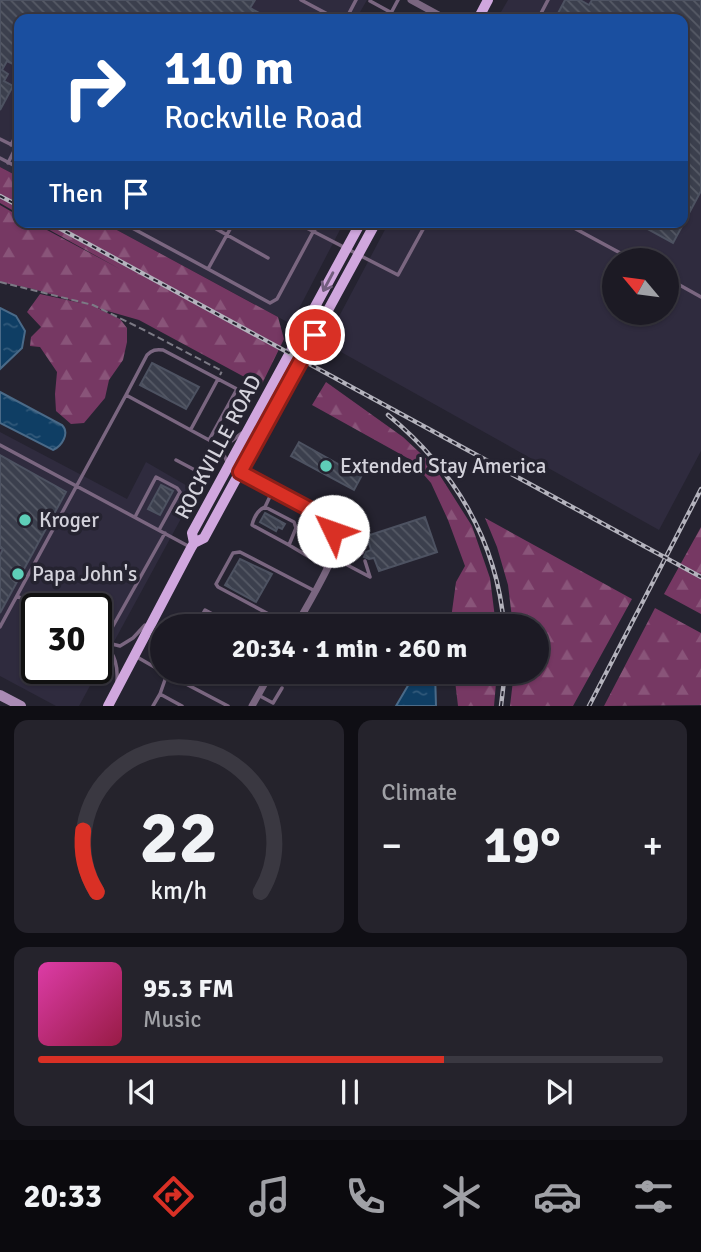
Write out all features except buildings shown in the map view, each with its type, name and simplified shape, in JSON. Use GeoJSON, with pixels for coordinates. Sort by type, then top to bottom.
{"type":"FeatureCollection","features":[{"type":"Feature","properties":{"kind":"main road","name":"ROCKVILLE ROAD"},"geometry":{"type":"LineString","coordinates":[[193,545],[192,533],[358,228]]}},
{"type":"Feature","properties":{"kind":"main road","name":"ROCKVILLE ROAD"},"geometry":{"type":"LineString","coordinates":[[157,614],[193,545],[204,538],[373,228]]}},
{"type":"Feature","properties":{"kind":"main road","name":"ROCKVILLE ROAD"},"geometry":{"type":"LineString","coordinates":[[108,706],[150,627]]}},
{"type":"Feature","properties":{"kind":"main road"},"geometry":{"type":"LineString","coordinates":[[0,695],[21,706]]}},
{"type":"Feature","properties":{"kind":"street"},"geometry":{"type":"LineString","coordinates":[[411,0],[437,14]]}},
{"type":"Feature","properties":{"kind":"street"},"geometry":{"type":"LineString","coordinates":[[229,466],[315,512],[327,521],[333,531],[336,545],[332,557],[301,614]]}},
{"type":"Feature","properties":{"kind":"street"},"geometry":{"type":"LineString","coordinates":[[252,706],[264,684]]}},
{"type":"Feature","properties":{"kind":"lane"},"geometry":{"type":"LineString","coordinates":[[300,0],[327,14]]}},
{"type":"Feature","properties":{"kind":"lane"},"geometry":{"type":"LineString","coordinates":[[370,1],[391,13],[398,0]]}},
{"type":"Feature","properties":{"kind":"lane"},"geometry":{"type":"LineString","coordinates":[[0,139],[14,146]]}},
{"type":"Feature","properties":{"kind":"lane"},"geometry":{"type":"LineString","coordinates":[[11,145],[14,139]]}},
{"type":"Feature","properties":{"kind":"lane"},"geometry":{"type":"LineString","coordinates":[[8,163],[14,151]]}},
{"type":"Feature","properties":{"kind":"lane"},"geometry":{"type":"LineString","coordinates":[[0,158],[14,166]]}},
{"type":"Feature","properties":{"kind":"lane"},"geometry":{"type":"LineString","coordinates":[[132,228],[271,303],[277,299],[316,228]]}},
{"type":"Feature","properties":{"kind":"lane"},"geometry":{"type":"LineString","coordinates":[[215,228],[268,258]]}},
{"type":"Feature","properties":{"kind":"lane"},"geometry":{"type":"LineString","coordinates":[[208,269],[231,228]]}},
{"type":"Feature","properties":{"kind":"lane"},"geometry":{"type":"LineString","coordinates":[[306,228],[398,275],[424,228]]}},
{"type":"Feature","properties":{"kind":"lane"},"geometry":{"type":"LineString","coordinates":[[574,228],[611,248]]}},
{"type":"Feature","properties":{"kind":"lane"},"geometry":{"type":"LineString","coordinates":[[679,285],[701,297]]}},
{"type":"Feature","properties":{"kind":"lane"},"geometry":{"type":"LineString","coordinates":[[0,627],[147,355],[154,349],[163,350],[237,389],[209,440]]}},
{"type":"Feature","properties":{"kind":"lane"},"geometry":{"type":"LineString","coordinates":[[191,429],[218,379]]}},
{"type":"Feature","properties":{"kind":"lane"},"geometry":{"type":"LineString","coordinates":[[126,395],[220,446],[229,466]]}},
{"type":"Feature","properties":{"kind":"lane"},"geometry":{"type":"LineString","coordinates":[[220,446],[230,442],[250,426]]}},
{"type":"Feature","properties":{"kind":"lane"},"geometry":{"type":"LineString","coordinates":[[0,444],[159,530],[193,545]]}},
{"type":"Feature","properties":{"kind":"lane"},"geometry":{"type":"LineString","coordinates":[[176,460],[193,470]]}},
{"type":"Feature","properties":{"kind":"lane"},"geometry":{"type":"LineString","coordinates":[[135,517],[156,477],[177,488],[180,492],[159,530]]}},
{"type":"Feature","properties":{"kind":"lane"},"geometry":{"type":"LineString","coordinates":[[273,490],[265,506],[260,508],[254,517],[252,525],[327,568]]}},
{"type":"Feature","properties":{"kind":"lane"},"geometry":{"type":"LineString","coordinates":[[265,506],[294,522],[296,528],[289,545]]}},
{"type":"Feature","properties":{"kind":"lane"},"geometry":{"type":"LineString","coordinates":[[112,628],[165,533]]}},
{"type":"Feature","properties":{"kind":"lane"},"geometry":{"type":"LineString","coordinates":[[345,564],[351,539],[357,537],[362,553]]}},
{"type":"Feature","properties":{"kind":"lane"},"geometry":{"type":"LineString","coordinates":[[270,614],[216,584],[233,553],[240,552],[315,592]]}},
{"type":"Feature","properties":{"kind":"lane"},"geometry":{"type":"LineString","coordinates":[[332,557],[370,577],[365,561]]}},
{"type":"Feature","properties":{"kind":"lane"},"geometry":{"type":"LineString","coordinates":[[17,596],[21,598]]}},
{"type":"Feature","properties":{"kind":"lane"},"geometry":{"type":"LineString","coordinates":[[112,644],[120,646],[133,638],[150,621]]}},
{"type":"Feature","properties":{"kind":"lane"},"geometry":{"type":"LineString","coordinates":[[112,651],[118,670],[117,690]]}},
{"type":"Feature","properties":{"kind":"lane"},"geometry":{"type":"LineString","coordinates":[[135,656],[150,665]]}},
{"type":"Feature","properties":{"kind":"lane"},"geometry":{"type":"LineString","coordinates":[[153,706],[162,684]]}},
{"type":"Feature","properties":{"kind":"lane"},"geometry":{"type":"LineString","coordinates":[[185,684],[228,706]]}},
{"type":"Feature","properties":{"kind":"lane"},"geometry":{"type":"LineString","coordinates":[[258,695],[273,705],[282,688]]}},
{"type":"Feature","properties":{"kind":"lane"},"geometry":{"type":"LineString","coordinates":[[160,694],[183,706]]}},
{"type":"Feature","properties":{"kind":"path"},"geometry":{"type":"LineString","coordinates":[[0,282],[93,305],[222,371],[218,379]]}},
{"type":"Feature","properties":{"kind":"shaded area"},"geometry":{"type":"Polygon","coordinates":[[[0,0],[367,0],[359,14],[14,14],[14,174],[0,167],[0,0]]]}},
{"type":"Feature","properties":{"kind":"shaded area"},"geometry":{"type":"Polygon","coordinates":[[[508,0],[701,0],[701,451],[659,530],[325,343],[386,228],[688,228],[688,14],[500,14],[508,0]]]}},
{"type":"Feature","properties":{"kind":"shaded area"},"geometry":{"type":"Polygon","coordinates":[[[113,228],[341,228],[291,324],[113,228]]]}},
{"type":"Feature","properties":{"kind":"shaded area"},"geometry":{"type":"Polygon","coordinates":[[[0,432],[127,499],[146,462],[196,491],[112,645],[112,593],[21,593],[21,684],[91,684],[79,706],[56,706],[0,676],[0,432]]]}},
{"type":"Feature","properties":{"kind":"green space"},"geometry":{"type":"Polygon","coordinates":[[[0,167],[14,174],[14,211],[0,203],[0,167]]]}},
{"type":"Feature","properties":{"kind":"green space"},"geometry":{"type":"Polygon","coordinates":[[[0,205],[14,213],[14,228],[43,228],[120,269],[46,228],[113,228],[278,317],[284,339],[261,386],[139,320],[97,308],[120,319],[127,328],[123,360],[109,380],[105,398],[84,423],[71,424],[56,411],[57,372],[40,347],[30,346],[31,337],[41,327],[27,312],[40,294],[81,303],[0,282],[0,205]]]}},
{"type":"Feature","properties":{"kind":"green space"},"geometry":{"type":"Polygon","coordinates":[[[326,382],[403,437],[434,466],[472,526],[490,578],[494,614],[452,614],[456,582],[465,566],[431,483],[411,460],[312,405],[326,382]]]}},
{"type":"Feature","properties":{"kind":"green space"},"geometry":{"type":"Polygon","coordinates":[[[485,518],[632,599],[573,706],[510,706],[513,684],[549,684],[549,614],[512,614],[508,585],[485,518]]]}},
{"type":"Feature","properties":{"kind":"green space"},"geometry":{"type":"Polygon","coordinates":[[[701,527],[701,614],[664,594],[701,527]]]}},
{"type":"Feature","properties":{"kind":"green space"},"geometry":{"type":"Polygon","coordinates":[[[655,608],[701,633],[701,705],[604,706],[655,608]]]}},
{"type":"Feature","properties":{"kind":"green space"},"geometry":{"type":"Polygon","coordinates":[[[455,684],[496,684],[494,706],[458,706],[455,684]]]}},
{"type":"Feature","properties":{"kind":"water"},"geometry":{"type":"Polygon","coordinates":[[[0,308],[16,316],[25,331],[22,348],[0,369],[0,308]]]}},
{"type":"Feature","properties":{"kind":"water"},"geometry":{"type":"Polygon","coordinates":[[[0,392],[62,425],[65,435],[59,446],[53,450],[0,423],[0,392]]]}},
{"type":"Feature","properties":{"kind":"water"},"geometry":{"type":"Polygon","coordinates":[[[409,684],[435,684],[436,706],[396,706],[409,684]]]}},
{"type":"Feature","properties":{"kind":"railway"},"geometry":{"type":"LineString","coordinates":[[0,196],[14,203]]}},
{"type":"Feature","properties":{"kind":"railway"},"geometry":{"type":"LineString","coordinates":[[59,228],[701,577]]}},
{"type":"Feature","properties":{"kind":"railway"},"geometry":{"type":"LineString","coordinates":[[388,415],[433,459],[468,509],[482,536],[492,565],[502,614]]}},
{"type":"Feature","properties":{"kind":"railway"},"geometry":{"type":"LineString","coordinates":[[589,706],[701,489]]}},
{"type":"Feature","properties":{"kind":"railway"},"geometry":{"type":"LineString","coordinates":[[501,706],[504,684]]}},
{"type":"Feature","properties":{"kind":"place","name":"Extended Stay America"},"geometry":{"type":"Point","coordinates":[326,466]}},
{"type":"Feature","properties":{"kind":"place","name":"Kroger"},"geometry":{"type":"Point","coordinates":[25,520]}},
{"type":"Feature","properties":{"kind":"place","name":"Papa John's"},"geometry":{"type":"Point","coordinates":[18,574]}},
{"type":"Feature","properties":{"kind":"route"},"geometry":{"type":"LineString","coordinates":[[315,335],[240,472],[315,512],[327,521],[333,531]]}}]}
